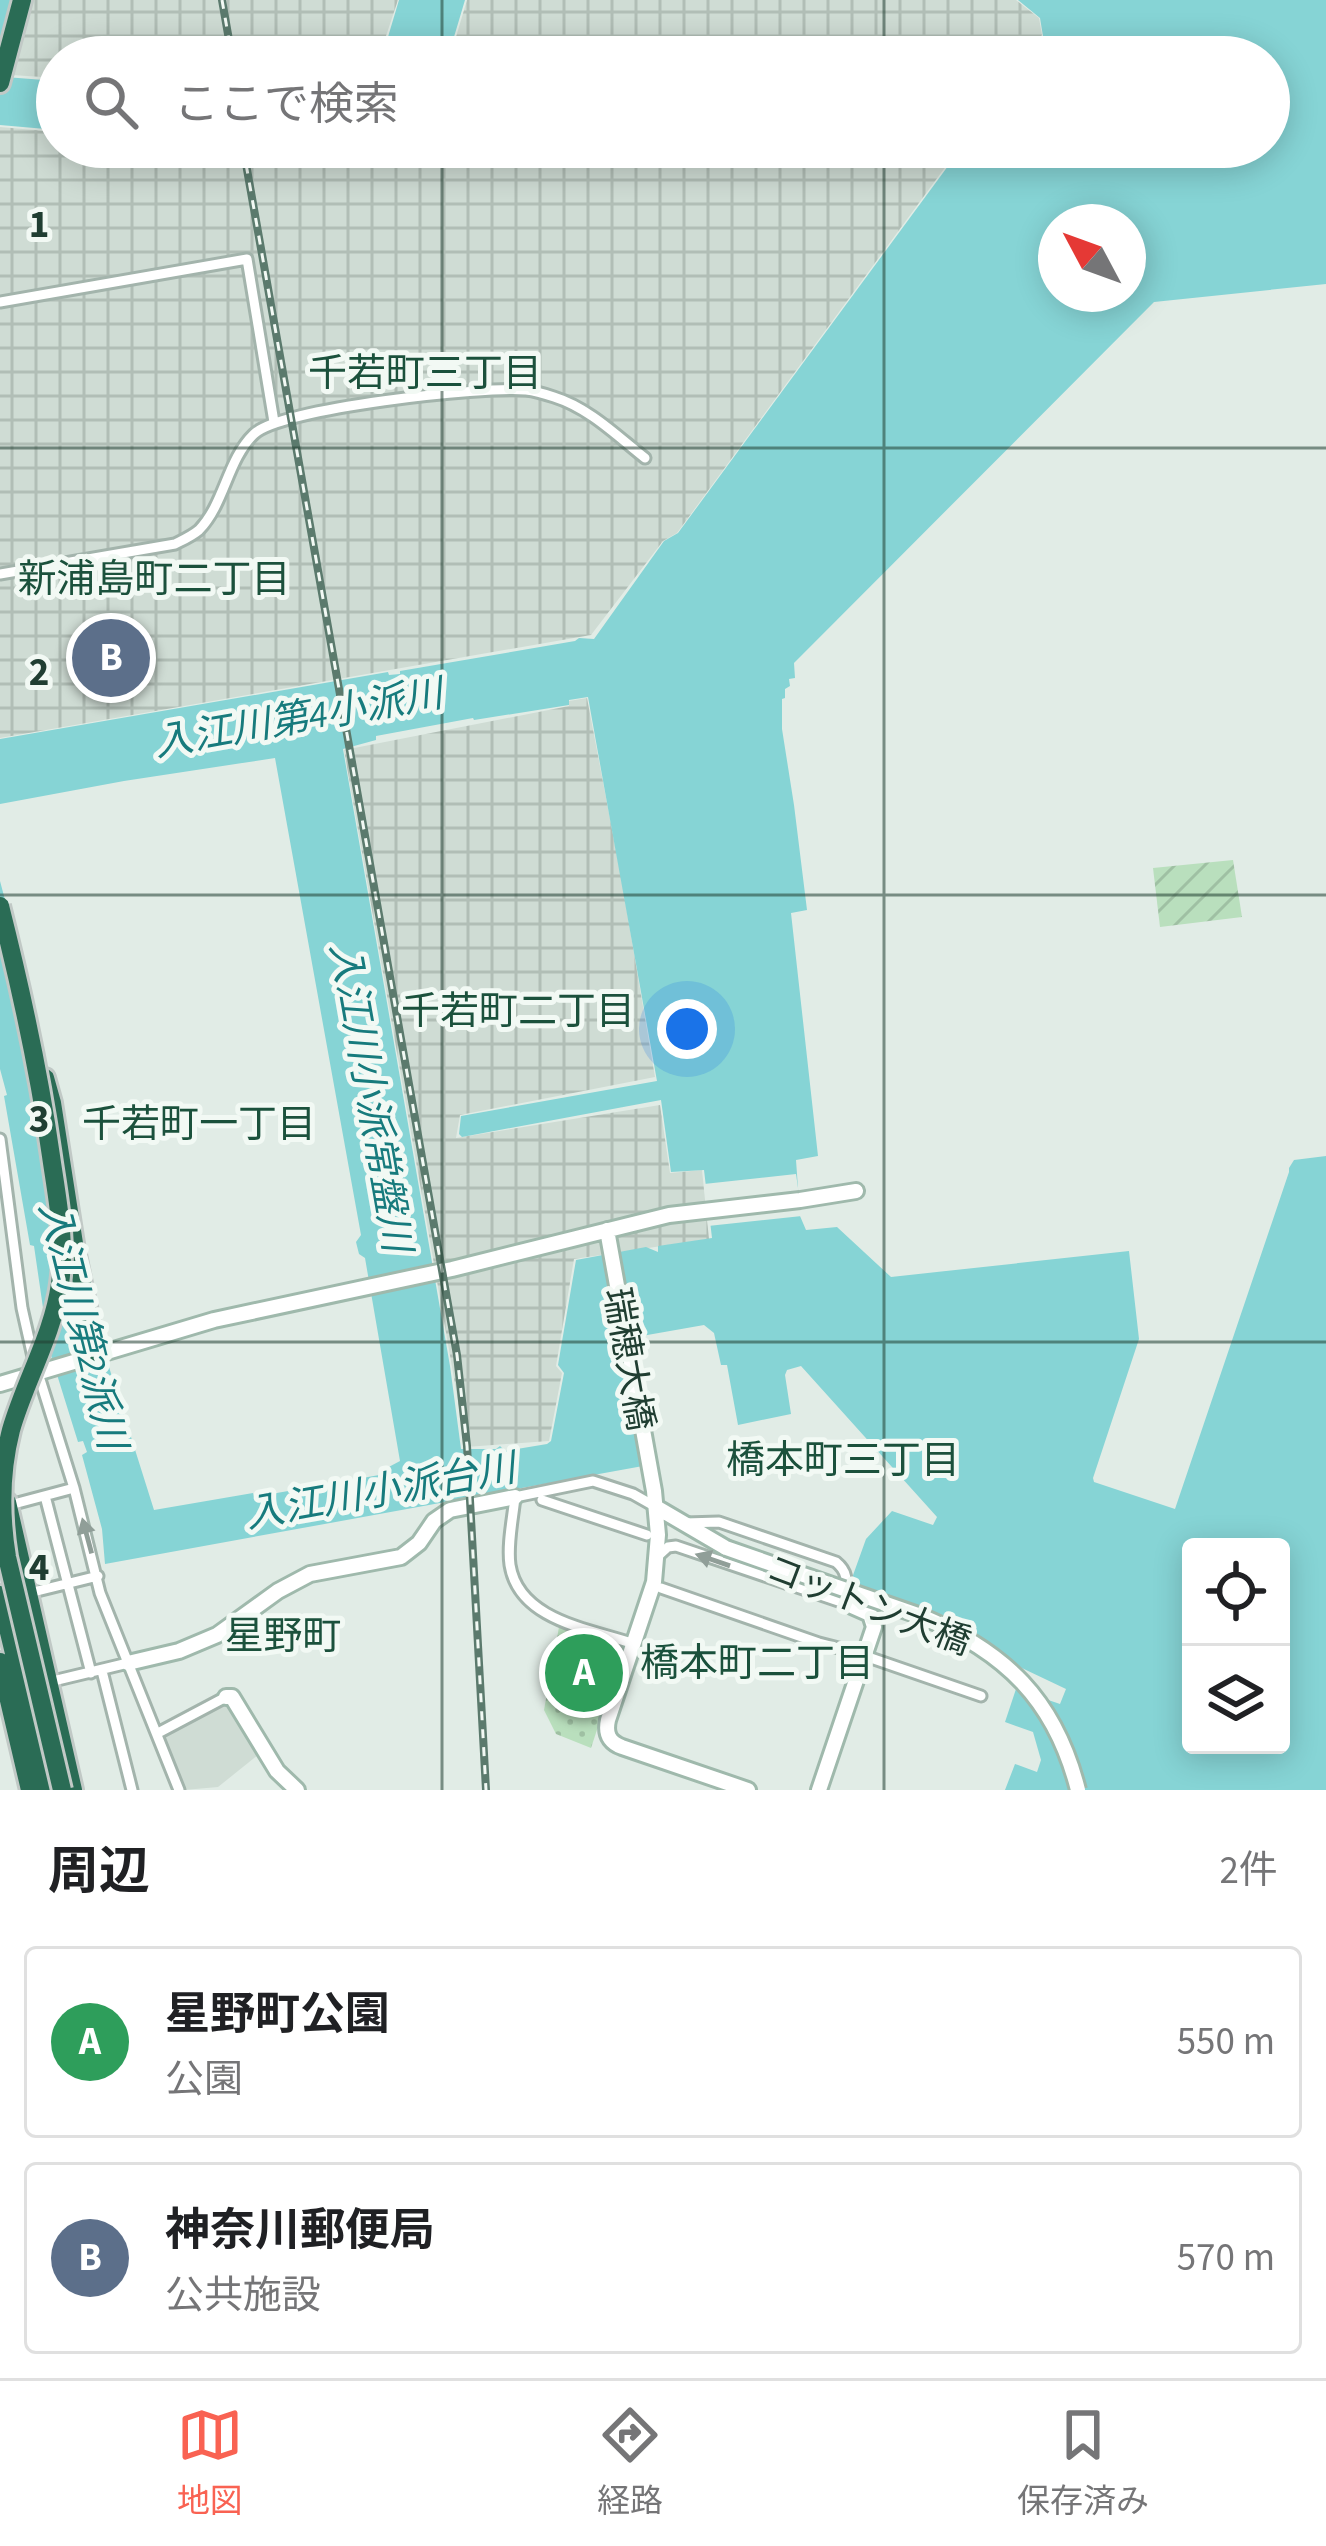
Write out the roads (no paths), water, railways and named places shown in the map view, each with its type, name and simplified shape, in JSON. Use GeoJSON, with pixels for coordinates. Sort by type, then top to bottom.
{"type":"FeatureCollection","features":[{"type":"Feature","properties":{"kind":"highway"},"geometry":{"type":"LineString","coordinates":[[0,44],[12,0]]}},
{"type":"Feature","properties":{"kind":"highway"},"geometry":{"type":"LineString","coordinates":[[0,83],[22,0]]}},
{"type":"Feature","properties":{"kind":"highway"},"geometry":{"type":"LineString","coordinates":[[0,906],[52,1103],[97,1355]]}},
{"type":"Feature","properties":{"kind":"highway"},"geometry":{"type":"LineString","coordinates":[[0,945],[30,1076],[51,1262],[38,1329],[0,1425]]}},
{"type":"Feature","properties":{"kind":"highway"},"geometry":{"type":"LineString","coordinates":[[32,1033],[55,1180],[62,1265],[49,1330],[6,1446],[1,1500],[47,1790]]}},
{"type":"Feature","properties":{"kind":"highway"},"geometry":{"type":"LineString","coordinates":[[0,1480],[73,1790]]}},
{"type":"Feature","properties":{"kind":"highway"},"geometry":{"type":"LineString","coordinates":[[0,1559],[4,1608],[47,1790]]}},
{"type":"Feature","properties":{"kind":"highway"},"geometry":{"type":"LineString","coordinates":[[0,1662],[15,1744],[47,1790]]}},
{"type":"Feature","properties":{"kind":"street"},"geometry":{"type":"LineString","coordinates":[[0,302],[247,259],[274,422]]}},
{"type":"Feature","properties":{"kind":"street"},"geometry":{"type":"LineString","coordinates":[[0,574],[175,544],[196,533],[242,449],[256,432],[274,422],[402,399],[525,390],[582,408],[645,458]]}},
{"type":"Feature","properties":{"kind":"street"},"geometry":{"type":"LineString","coordinates":[[1,1144],[22,1308],[45,1370],[100,1592],[179,1790]]}},
{"type":"Feature","properties":{"kind":"street"},"geometry":{"type":"LineString","coordinates":[[0,1384],[214,1320],[669,1215],[856,1191]]}},
{"type":"Feature","properties":{"kind":"street","name":"瑞穂大橋"},"geometry":{"type":"LineString","coordinates":[[607,1230],[656,1507]]}},
{"type":"Feature","properties":{"kind":"street"},"geometry":{"type":"LineString","coordinates":[[0,1245],[14,1242]]}},
{"type":"Feature","properties":{"kind":"street"},"geometry":{"type":"LineString","coordinates":[[49,1682],[200,1644],[294,1581],[320,1571],[392,1560],[414,1548],[449,1510],[600,1482],[656,1507],[654,1582],[608,1720],[610,1740],[748,1790]]}},
{"type":"Feature","properties":{"kind":"street"},"geometry":{"type":"LineString","coordinates":[[8,1505],[74,1488]]}},
{"type":"Feature","properties":{"kind":"street"},"geometry":{"type":"LineString","coordinates":[[45,1496],[67,1584],[132,1790]]}},
{"type":"Feature","properties":{"kind":"street"},"geometry":{"type":"LineString","coordinates":[[515,1497],[510,1560],[526,1597],[547,1614],[634,1644]]}},
{"type":"Feature","properties":{"kind":"street"},"geometry":{"type":"LineString","coordinates":[[542,1500],[647,1535]]}},
{"type":"Feature","properties":{"kind":"street","name":"コットン大橋"},"geometry":{"type":"LineString","coordinates":[[656,1507],[726,1547],[921,1616],[987,1649],[1017,1676],[1046,1713],[1078,1790]]}},
{"type":"Feature","properties":{"kind":"street"},"geometry":{"type":"LineString","coordinates":[[680,1523],[719,1522],[836,1562],[846,1575],[847,1600]]}},
{"type":"Feature","properties":{"kind":"street"},"geometry":{"type":"LineString","coordinates":[[657,1557],[676,1546],[847,1600],[868,1613],[874,1625],[819,1790]]}},
{"type":"Feature","properties":{"kind":"street"},"geometry":{"type":"LineString","coordinates":[[29,1593],[98,1576]]}},
{"type":"Feature","properties":{"kind":"street"},"geometry":{"type":"LineString","coordinates":[[661,1588],[981,1696]]}},
{"type":"Feature","properties":{"kind":"street"},"geometry":{"type":"LineString","coordinates":[[158,1733],[232,1697],[277,1771],[297,1790]]}},
{"type":"Feature","properties":{"kind":"water"},"geometry":{"type":"Polygon","coordinates":[[[0,0],[26,0],[5,77],[36,79],[36,128],[0,125],[0,0]]]}},
{"type":"Feature","properties":{"kind":"water"},"geometry":{"type":"Polygon","coordinates":[[[399,0],[465,0],[454,36],[388,36],[399,0]]]}},
{"type":"Feature","properties":{"kind":"water"},"geometry":{"type":"Polygon","coordinates":[[[1018,0],[1326,0],[1326,284],[1154,302],[1146,310],[1146,204],[1038,204],[1038,312],[1144,312],[794,663],[795,678],[789,679],[782,699],[782,729],[807,910],[791,913],[818,1156],[796,1160],[800,1216],[806,1230],[837,1227],[891,1277],[1129,1251],[1139,1339],[1094,1482],[1175,1509],[1289,1168],[1294,1160],[1326,1156],[1326,1790],[1005,1790],[1015,1764],[1037,1772],[1041,1760],[1033,1732],[1005,1722],[1016,1689],[1060,1704],[1066,1689],[875,1598],[852,1578],[866,1539],[892,1511],[933,1525],[937,1517],[801,1366],[785,1375],[791,1414],[738,1425],[727,1365],[721,1365],[714,1333],[704,1325],[636,1337],[654,1464],[105,1564],[102,1529],[82,1455],[87,1452],[83,1441],[78,1442],[49,1349],[4,1096],[0,881],[40,1031],[97,1329],[154,1510],[385,1474],[385,1469],[400,1461],[365,1258],[356,1242],[361,1235],[275,758],[0,804],[0,739],[594,639],[664,541],[678,533],[947,168],[1290,168],[1290,36],[1043,36],[1040,18],[1018,0]],[[588,697],[569,700],[569,705],[376,736],[376,740],[343,749],[461,1449],[500,1446],[505,1451],[551,1441],[576,1260],[646,1247],[658,1252],[658,1246],[712,1238],[704,1170],[671,1172],[661,1100],[462,1137],[461,1116],[657,1081],[588,697]]]}},
{"type":"Feature","properties":{"kind":"railway"},"geometry":{"type":"LineString","coordinates":[[222,0],[228,36]]}},
{"type":"Feature","properties":{"kind":"railway"},"geometry":{"type":"LineString","coordinates":[[247,168],[457,1355],[467,1446],[486,1790]]}},
{"type":"Feature","properties":{"kind":"place","name":"神奈川郵便局"},"geometry":{"type":"Point","coordinates":[111,658]}},
{"type":"Feature","properties":{"kind":"place","name":"星野町公園"},"geometry":{"type":"Point","coordinates":[584,1673]}},
{"type":"Feature","properties":{"kind":"district","name":"千若町三丁目"},"geometry":{"type":"Point","coordinates":[425,372]}},
{"type":"Feature","properties":{"kind":"district","name":"新浦島町二丁目"},"geometry":{"type":"Point","coordinates":[154,578]}},
{"type":"Feature","properties":{"kind":"district","name":"千若町二丁目"},"geometry":{"type":"Point","coordinates":[518,1010]}},
{"type":"Feature","properties":{"kind":"district","name":"千若町一丁目"},"geometry":{"type":"Point","coordinates":[199,1123]}},
{"type":"Feature","properties":{"kind":"district","name":"橋本町三丁目"},"geometry":{"type":"Point","coordinates":[843,1459]}},
{"type":"Feature","properties":{"kind":"district","name":"星野町"},"geometry":{"type":"Point","coordinates":[283,1635]}},
{"type":"Feature","properties":{"kind":"district","name":"橋本町二丁目"},"geometry":{"type":"Point","coordinates":[757,1662]}},
{"type":"Feature","properties":{"kind":"water label","name":"入江川第4小派川"},"geometry":{"type":"Point","coordinates":[298,717]}},
{"type":"Feature","properties":{"kind":"water label","name":"入江川小派常盤川"},"geometry":{"type":"Point","coordinates":[372,1097]}},
{"type":"Feature","properties":{"kind":"water label","name":"入江川第2派川"},"geometry":{"type":"Point","coordinates":[84,1325]}},
{"type":"Feature","properties":{"kind":"water label","name":"入江川小派台川"},"geometry":{"type":"Point","coordinates":[380,1490]}}]}
